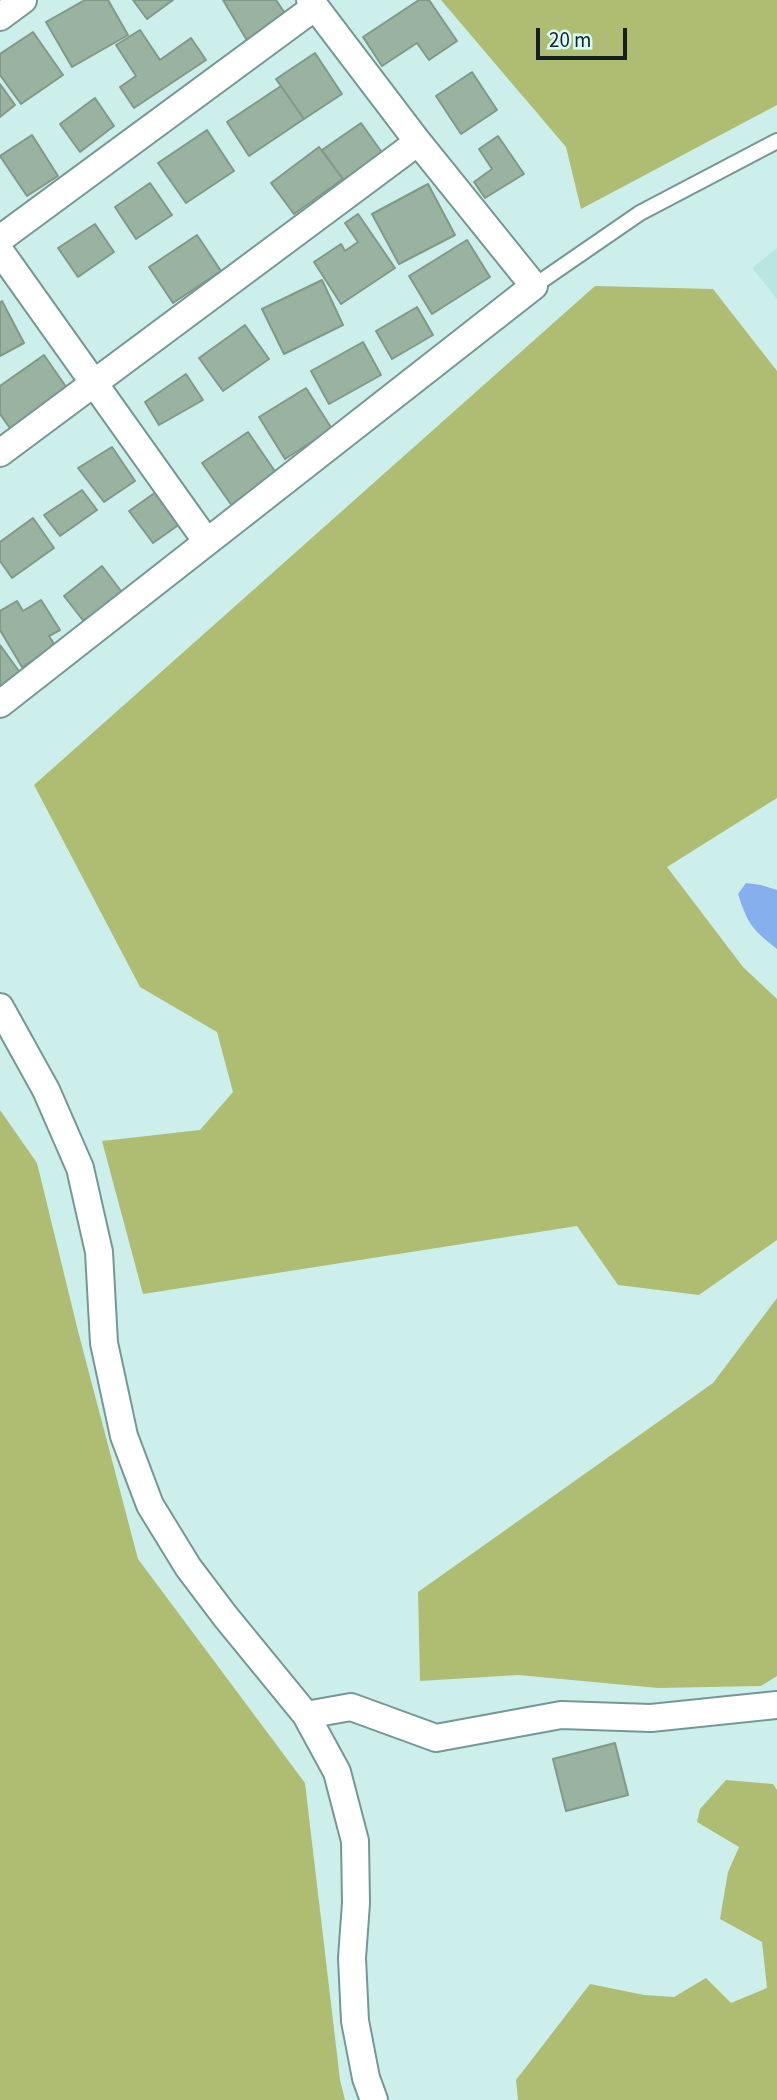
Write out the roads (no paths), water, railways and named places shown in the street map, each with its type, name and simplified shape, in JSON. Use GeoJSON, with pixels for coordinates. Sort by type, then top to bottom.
{"type":"FeatureCollection","features":[{"type":"Feature","properties":{"kind":"street"},"geometry":{"type":"LineString","coordinates":[[0,17],[23,0]]}},
{"type":"Feature","properties":{"kind":"street"},"geometry":{"type":"LineString","coordinates":[[0,239],[312,3],[418,142],[534,286],[0,704]]}},
{"type":"Feature","properties":{"kind":"street"},"geometry":{"type":"LineString","coordinates":[[0,453],[418,142]]}},
{"type":"Feature","properties":{"kind":"street"},"geometry":{"type":"LineString","coordinates":[[0,251],[207,542]]}},
{"type":"Feature","properties":{"kind":"street"},"geometry":{"type":"LineString","coordinates":[[0,1007],[46,1090],[80,1168],[99,1252],[104,1343],[124,1436],[150,1505],[188,1567],[306,1715],[337,1772],[355,1841],[356,1903],[352,1958],[355,2021],[366,2078],[374,2100]]}},
{"type":"Feature","properties":{"kind":"street"},"geometry":{"type":"LineString","coordinates":[[306,1715],[351,1707],[436,1738],[561,1715],[651,1718],[777,1705]]}},
{"type":"Feature","properties":{"kind":"lane"},"geometry":{"type":"LineString","coordinates":[[534,286],[640,213],[777,141]]}},
{"type":"Feature","properties":{"kind":"water"},"geometry":{"type":"Polygon","coordinates":[[[746,883],[777,890],[777,949],[756,931],[748,920],[738,894],[746,883]]]}}]}
